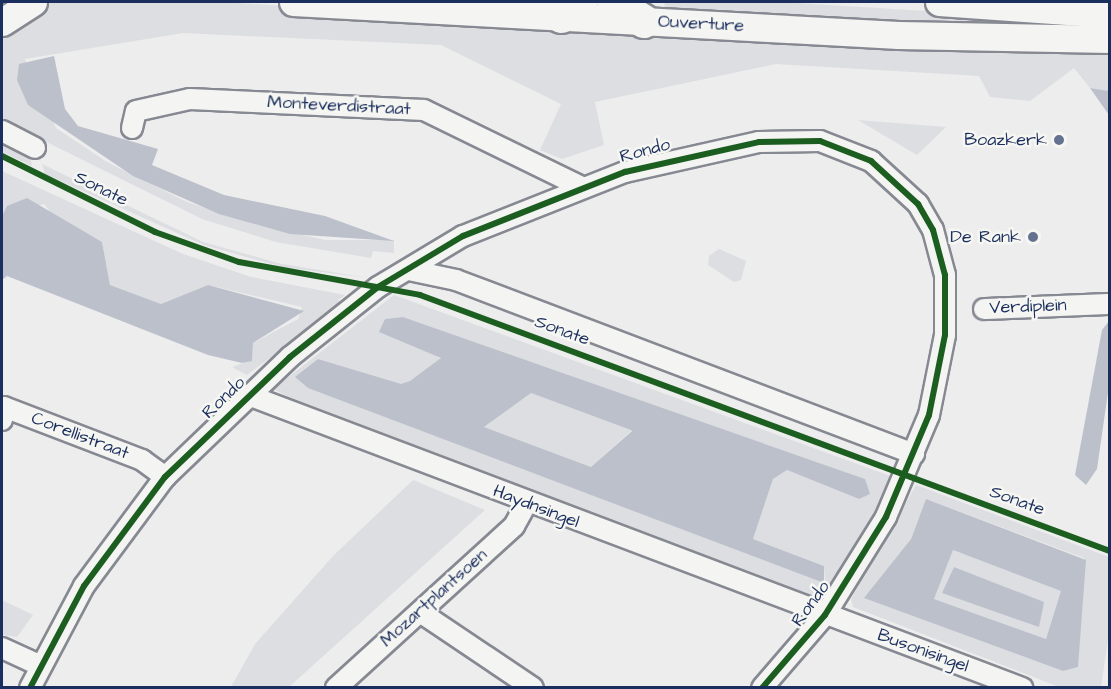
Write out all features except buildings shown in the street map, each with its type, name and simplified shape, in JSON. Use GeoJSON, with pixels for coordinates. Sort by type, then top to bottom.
{"type":"FeatureCollection","features":[{"type":"Feature","properties":{"kind":"highway"},"geometry":{"type":"LineString","coordinates":[[613,2],[643,21]]}},
{"type":"Feature","properties":{"kind":"main road"},"geometry":{"type":"LineString","coordinates":[[2,22],[33,2]]}},
{"type":"Feature","properties":{"kind":"main road","name":"Ouverture"},"geometry":{"type":"LineString","coordinates":[[292,2],[571,9],[643,21],[898,35],[1110,39]]}},
{"type":"Feature","properties":{"kind":"main road"},"geometry":{"type":"LineString","coordinates":[[939,2],[1110,14]]}},
{"type":"Feature","properties":{"kind":"street","name":"Monteverdistraat"},"geometry":{"type":"LineString","coordinates":[[132,128],[136,111],[190,99],[424,110],[580,186]]}},
{"type":"Feature","properties":{"kind":"street"},"geometry":{"type":"LineString","coordinates":[[2,132],[35,148]]}},
{"type":"Feature","properties":{"kind":"street","name":"Rondo"},"geometry":{"type":"LineString","coordinates":[[30,687],[39,665],[84,586],[165,477],[248,395],[328,324],[464,236],[580,186],[660,162],[793,139],[851,149],[889,172],[933,230],[945,275],[945,335],[929,416],[886,517],[825,615],[762,687]]}},
{"type":"Feature","properties":{"kind":"street","name":"Sonate"},"geometry":{"type":"LineString","coordinates":[[409,270],[456,280],[914,454]]}},
{"type":"Feature","properties":{"kind":"street","name":"Verdiplein"},"geometry":{"type":"LineString","coordinates":[[984,309],[1110,303]]}},
{"type":"Feature","properties":{"kind":"street","name":"Haydnsingel"},"geometry":{"type":"LineString","coordinates":[[248,395],[526,504],[825,615]]}},
{"type":"Feature","properties":{"kind":"street","name":"Corellistraat"},"geometry":{"type":"LineString","coordinates":[[2,420],[4,407],[142,460],[165,477]]}},
{"type":"Feature","properties":{"kind":"street","name":"Mozartplantsoen"},"geometry":{"type":"LineString","coordinates":[[336,687],[514,526],[526,504]]}},
{"type":"Feature","properties":{"kind":"street"},"geometry":{"type":"LineString","coordinates":[[420,612],[533,687]]}},
{"type":"Feature","properties":{"kind":"street","name":"Busonisingel"},"geometry":{"type":"LineString","coordinates":[[825,615],[1022,687]]}},
{"type":"Feature","properties":{"kind":"street"},"geometry":{"type":"LineString","coordinates":[[2,648],[39,665]]}},
{"type":"Feature","properties":{"kind":"shaded area"},"geometry":{"type":"Polygon","coordinates":[[[49,2],[220,2],[1109,55],[1109,91],[1090,88],[1074,68],[1030,101],[990,97],[979,76],[776,64],[595,102],[604,145],[562,159],[540,150],[561,104],[441,45],[183,33],[25,59],[56,128],[107,162],[187,202],[254,224],[325,240],[394,240],[394,253],[373,251],[371,258],[276,242],[202,219],[2,120],[2,32],[49,2]]]}},
{"type":"Feature","properties":{"kind":"shaded area"},"geometry":{"type":"Polygon","coordinates":[[[665,2],[779,2],[1109,22],[1109,35],[664,8],[665,2]]]}},
{"type":"Feature","properties":{"kind":"shaded area"},"geometry":{"type":"Polygon","coordinates":[[[54,56],[65,109],[78,126],[158,149],[152,165],[224,195],[325,216],[394,241],[290,234],[219,214],[133,176],[28,105],[17,80],[19,64],[54,56]]]}},
{"type":"Feature","properties":{"kind":"shaded area"},"geometry":{"type":"Polygon","coordinates":[[[1090,88],[1109,91],[1109,115],[1090,88]]]}},
{"type":"Feature","properties":{"kind":"shaded area"},"geometry":{"type":"Polygon","coordinates":[[[858,120],[946,127],[917,155],[858,120]]]}},
{"type":"Feature","properties":{"kind":"shaded area"},"geometry":{"type":"Polygon","coordinates":[[[2,143],[30,156],[32,166],[2,152],[2,143]]]}},
{"type":"Feature","properties":{"kind":"shaded area"},"geometry":{"type":"Polygon","coordinates":[[[42,164],[203,242],[282,264],[369,278],[282,267],[204,245],[45,174],[42,164]]]}},
{"type":"Feature","properties":{"kind":"shaded area"},"geometry":{"type":"Polygon","coordinates":[[[2,171],[183,254],[251,277],[345,295],[338,300],[341,305],[247,375],[232,367],[252,360],[253,343],[298,319],[302,307],[208,285],[161,304],[110,285],[102,242],[53,215],[44,204],[3,214],[2,294],[2,171]]]}},
{"type":"Feature","properties":{"kind":"shaded area"},"geometry":{"type":"Polygon","coordinates":[[[27,198],[102,242],[110,285],[161,304],[208,285],[304,311],[253,343],[252,361],[242,363],[208,355],[7,276],[2,280],[3,214],[7,206],[27,198]]]}},
{"type":"Feature","properties":{"kind":"shaded area"},"geometry":{"type":"Polygon","coordinates":[[[719,249],[746,261],[741,280],[734,282],[708,265],[709,256],[719,249]]]}},
{"type":"Feature","properties":{"kind":"shaded area"},"geometry":{"type":"Polygon","coordinates":[[[394,295],[893,477],[875,520],[828,593],[817,601],[341,424],[273,389],[394,295]],[[403,317],[384,319],[441,359],[410,381],[401,385],[318,359],[302,384],[825,583],[824,566],[753,539],[773,479],[787,470],[859,499],[865,479],[403,317]]]}},
{"type":"Feature","properties":{"kind":"shaded area"},"geometry":{"type":"Polygon","coordinates":[[[403,317],[865,479],[870,494],[859,499],[787,470],[773,479],[753,539],[824,566],[824,583],[308,388],[295,377],[318,359],[401,384],[410,381],[441,358],[379,332],[385,319],[403,317]],[[531,393],[484,427],[591,467],[631,430],[531,393]]]}},
{"type":"Feature","properties":{"kind":"shaded area"},"geometry":{"type":"Polygon","coordinates":[[[1109,321],[1109,385],[1097,469],[1086,485],[1075,475],[1102,330],[1109,321]]]}},
{"type":"Feature","properties":{"kind":"shaded area"},"geometry":{"type":"Polygon","coordinates":[[[531,393],[632,430],[591,467],[484,427],[531,393]]]}},
{"type":"Feature","properties":{"kind":"shaded area"},"geometry":{"type":"Polygon","coordinates":[[[413,480],[485,510],[289,687],[231,687],[255,644],[333,556],[413,480]]]}},
{"type":"Feature","properties":{"kind":"shaded area"},"geometry":{"type":"Polygon","coordinates":[[[916,485],[1109,557],[1108,639],[1101,687],[1059,687],[853,607],[851,599],[916,485]],[[926,499],[911,539],[865,598],[1063,671],[1078,667],[1084,558],[926,499]]]}},
{"type":"Feature","properties":{"kind":"shaded area"},"geometry":{"type":"Polygon","coordinates":[[[926,499],[1086,560],[1078,667],[1063,671],[864,598],[911,539],[926,499]],[[953,550],[934,599],[1046,639],[1061,591],[953,550]]]}},
{"type":"Feature","properties":{"kind":"shaded area"},"geometry":{"type":"Polygon","coordinates":[[[953,550],[1062,591],[1046,639],[934,599],[953,550]],[[954,567],[942,593],[1039,626],[1043,602],[954,567]]]}},
{"type":"Feature","properties":{"kind":"shaded area"},"geometry":{"type":"Polygon","coordinates":[[[954,567],[1044,602],[1039,627],[942,593],[954,567]]]}},
{"type":"Feature","properties":{"kind":"shaded area"},"geometry":{"type":"Polygon","coordinates":[[[2,600],[33,615],[17,637],[2,635],[2,600]]]}},
{"type":"Feature","properties":{"kind":"cycle path"},"geometry":{"type":"LineString","coordinates":[[30,688],[84,586],[165,477],[290,357],[378,287],[463,236],[625,172],[759,142],[820,141],[871,161],[918,204],[933,230],[945,275],[945,335],[929,415],[886,517],[825,615],[762,688]]}},
{"type":"Feature","properties":{"kind":"cycle path"},"geometry":{"type":"LineString","coordinates":[[2,156],[155,232],[239,262],[420,295],[1110,551]]}},
{"type":"Feature","properties":{"kind":"place","name":"Boazkerk"},"geometry":{"type":"Point","coordinates":[1059,140]}},
{"type":"Feature","properties":{"kind":"place","name":"De Rank"},"geometry":{"type":"Point","coordinates":[1033,237]}}]}
